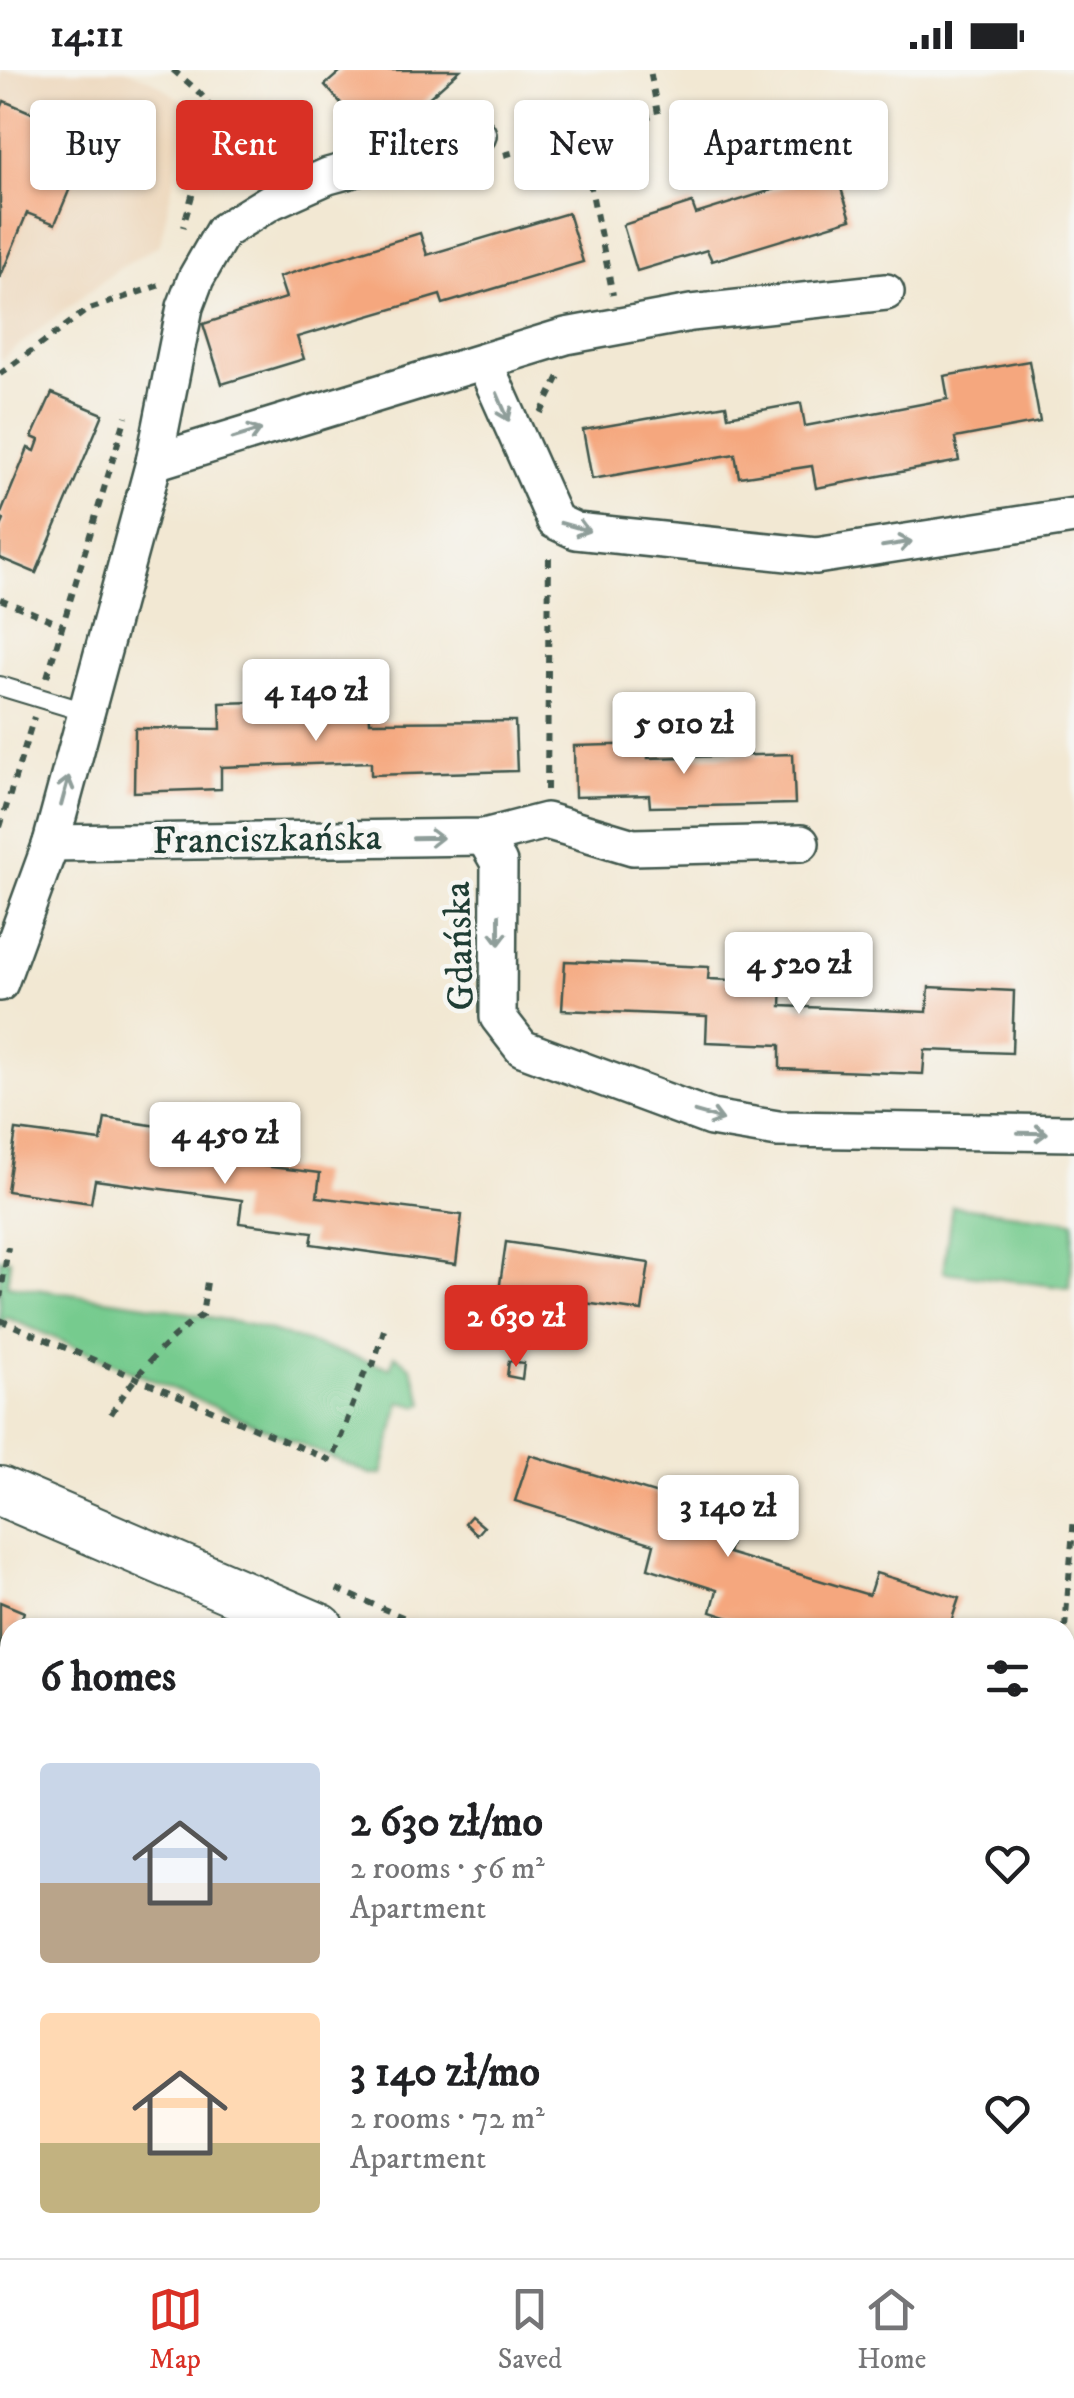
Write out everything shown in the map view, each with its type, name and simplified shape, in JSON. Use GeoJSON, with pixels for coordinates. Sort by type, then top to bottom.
{"type":"FeatureCollection","features":[{"type":"Feature","properties":{"kind":"street"},"geometry":{"type":"LineString","coordinates":[[0,983],[50,844],[154,462],[185,306],[196,278],[224,231],[272,201],[333,175]]}},
{"type":"Feature","properties":{"kind":"street"},"geometry":{"type":"LineString","coordinates":[[154,462],[581,334],[692,314],[886,292]]}},
{"type":"Feature","properties":{"kind":"street"},"geometry":{"type":"LineString","coordinates":[[484,362],[555,521],[576,531],[816,556],[1074,516]]}},
{"type":"Feature","properties":{"kind":"street","name":"Gdańska"},"geometry":{"type":"LineString","coordinates":[[801,843],[634,846],[546,822],[484,837],[499,863],[498,1018],[522,1048],[711,1118],[778,1129],[1074,1133]]}},
{"type":"Feature","properties":{"kind":"street","name":"Franciszkańska"},"geometry":{"type":"LineString","coordinates":[[50,844],[484,837]]}},
{"type":"Feature","properties":{"kind":"street"},"geometry":{"type":"LineString","coordinates":[[0,1492],[289,1618]]}},
{"type":"Feature","properties":{"kind":"lane"},"geometry":{"type":"LineString","coordinates":[[0,686],[86,712]]}},
{"type":"Feature","properties":{"kind":"path"},"geometry":{"type":"LineString","coordinates":[[173,70],[212,106],[214,119],[178,245]]}},
{"type":"Feature","properties":{"kind":"path"},"geometry":{"type":"LineString","coordinates":[[592,190],[620,326]]}},
{"type":"Feature","properties":{"kind":"path"},"geometry":{"type":"LineString","coordinates":[[0,374],[86,310],[166,283],[160,302]]}},
{"type":"Feature","properties":{"kind":"path"},"geometry":{"type":"LineString","coordinates":[[522,452],[581,334]]}},
{"type":"Feature","properties":{"kind":"path"},"geometry":{"type":"LineString","coordinates":[[0,827],[132,397]]}},
{"type":"Feature","properties":{"kind":"path"},"geometry":{"type":"LineString","coordinates":[[546,822],[549,545],[555,521]]}},
{"type":"Feature","properties":{"kind":"path"},"geometry":{"type":"LineString","coordinates":[[0,599],[62,625]]}},
{"type":"Feature","properties":{"kind":"path"},"geometry":{"type":"LineString","coordinates":[[0,1299],[8,1247]]}},
{"type":"Feature","properties":{"kind":"path"},"geometry":{"type":"LineString","coordinates":[[111,1414],[134,1377],[202,1315],[207,1282]]}},
{"type":"Feature","properties":{"kind":"path"},"geometry":{"type":"LineString","coordinates":[[0,1320],[332,1462],[384,1330]]}},
{"type":"Feature","properties":{"kind":"path"},"geometry":{"type":"LineString","coordinates":[[1065,1618],[1074,1517]]}},
{"type":"Feature","properties":{"kind":"shaded area"},"geometry":{"type":"Polygon","coordinates":[[[0,70],[126,70],[150,79],[182,100],[176,100],[176,167],[160,244],[117,270],[0,360],[0,70]]]}},
{"type":"Feature","properties":{"kind":"green space"},"geometry":{"type":"Polygon","coordinates":[[[952,1206],[1074,1221],[1070,1288],[943,1272],[952,1206]]]}},
{"type":"Feature","properties":{"kind":"green space"},"geometry":{"type":"Polygon","coordinates":[[[0,1258],[10,1260],[7,1285],[147,1305],[255,1326],[390,1368],[395,1355],[411,1367],[424,1403],[419,1406],[400,1402],[382,1474],[370,1474],[6,1317],[0,1329],[0,1258]]]}},
{"type":"Feature","properties":{"kind":"building"},"geometry":{"type":"Polygon","coordinates":[[[342,70],[460,70],[426,100],[338,100],[325,85],[342,70]]]}},
{"type":"Feature","properties":{"kind":"building"},"geometry":{"type":"Polygon","coordinates":[[[4,101],[30,112],[30,190],[69,190],[55,224],[27,213],[0,278],[0,111],[4,101]]]}},
{"type":"Feature","properties":{"kind":"building"},"geometry":{"type":"Polygon","coordinates":[[[772,190],[842,190],[851,219],[712,261],[707,250],[637,271],[623,225],[692,203],[696,214],[772,190]]]}},
{"type":"Feature","properties":{"kind":"building"},"geometry":{"type":"Polygon","coordinates":[[[568,213],[583,262],[443,304],[440,295],[297,337],[304,359],[222,384],[203,324],[286,298],[279,277],[420,233],[427,255],[568,213]]]}},
{"type":"Feature","properties":{"kind":"building"},"geometry":{"type":"Polygon","coordinates":[[[1029,361],[1040,422],[955,438],[959,461],[816,488],[812,466],[739,477],[735,454],[592,479],[583,430],[726,405],[728,416],[801,403],[805,426],[948,399],[944,376],[1029,361]]]}},
{"type":"Feature","properties":{"kind":"building"},"geometry":{"type":"Polygon","coordinates":[[[52,393],[103,414],[36,573],[0,558],[0,529],[4,520],[0,516],[28,448],[35,451],[39,440],[32,437],[52,393]]]}},
{"type":"Feature","properties":{"kind":"building"},"geometry":{"type":"Polygon","coordinates":[[[369,700],[370,722],[515,721],[517,771],[371,775],[371,762],[221,767],[221,789],[134,792],[135,728],[221,729],[220,703],[369,700]]]}},
{"type":"Feature","properties":{"kind":"building"},"geometry":{"type":"Polygon","coordinates":[[[649,744],[648,758],[793,754],[795,804],[650,807],[649,795],[575,797],[574,746],[649,744]]]}},
{"type":"Feature","properties":{"kind":"building"},"geometry":{"type":"Polygon","coordinates":[[[565,961],[709,967],[708,979],[782,982],[781,1006],[927,1012],[929,987],[1014,991],[1012,1053],[925,1050],[923,1074],[780,1069],[780,1045],[706,1042],[707,1016],[562,1010],[565,961]]]}},
{"type":"Feature","properties":{"kind":"building"},"geometry":{"type":"Polygon","coordinates":[[[105,1118],[249,1140],[246,1164],[320,1173],[317,1197],[462,1215],[456,1264],[311,1244],[313,1232],[239,1223],[242,1200],[95,1180],[91,1203],[7,1191],[16,1130],[101,1141],[105,1118]]]}},
{"type":"Feature","properties":{"kind":"building"},"geometry":{"type":"Polygon","coordinates":[[[506,1242],[649,1263],[642,1311],[499,1291],[506,1242]]]}},
{"type":"Feature","properties":{"kind":"building"},"geometry":{"type":"Polygon","coordinates":[[[509,1361],[524,1363],[522,1379],[507,1376],[509,1361]]]}},
{"type":"Feature","properties":{"kind":"building"},"geometry":{"type":"Polygon","coordinates":[[[530,1455],[668,1497],[664,1509],[735,1530],[728,1553],[869,1595],[876,1573],[959,1598],[952,1618],[730,1618],[711,1612],[717,1590],[648,1568],[654,1544],[515,1501],[530,1455]]]}},
{"type":"Feature","properties":{"kind":"building"},"geometry":{"type":"Polygon","coordinates":[[[471,1516],[484,1527],[477,1535],[465,1523],[471,1516]]]}},
{"type":"Feature","properties":{"kind":"building"},"geometry":{"type":"Polygon","coordinates":[[[0,1602],[24,1612],[22,1618],[0,1618],[0,1602]]]}}]}
